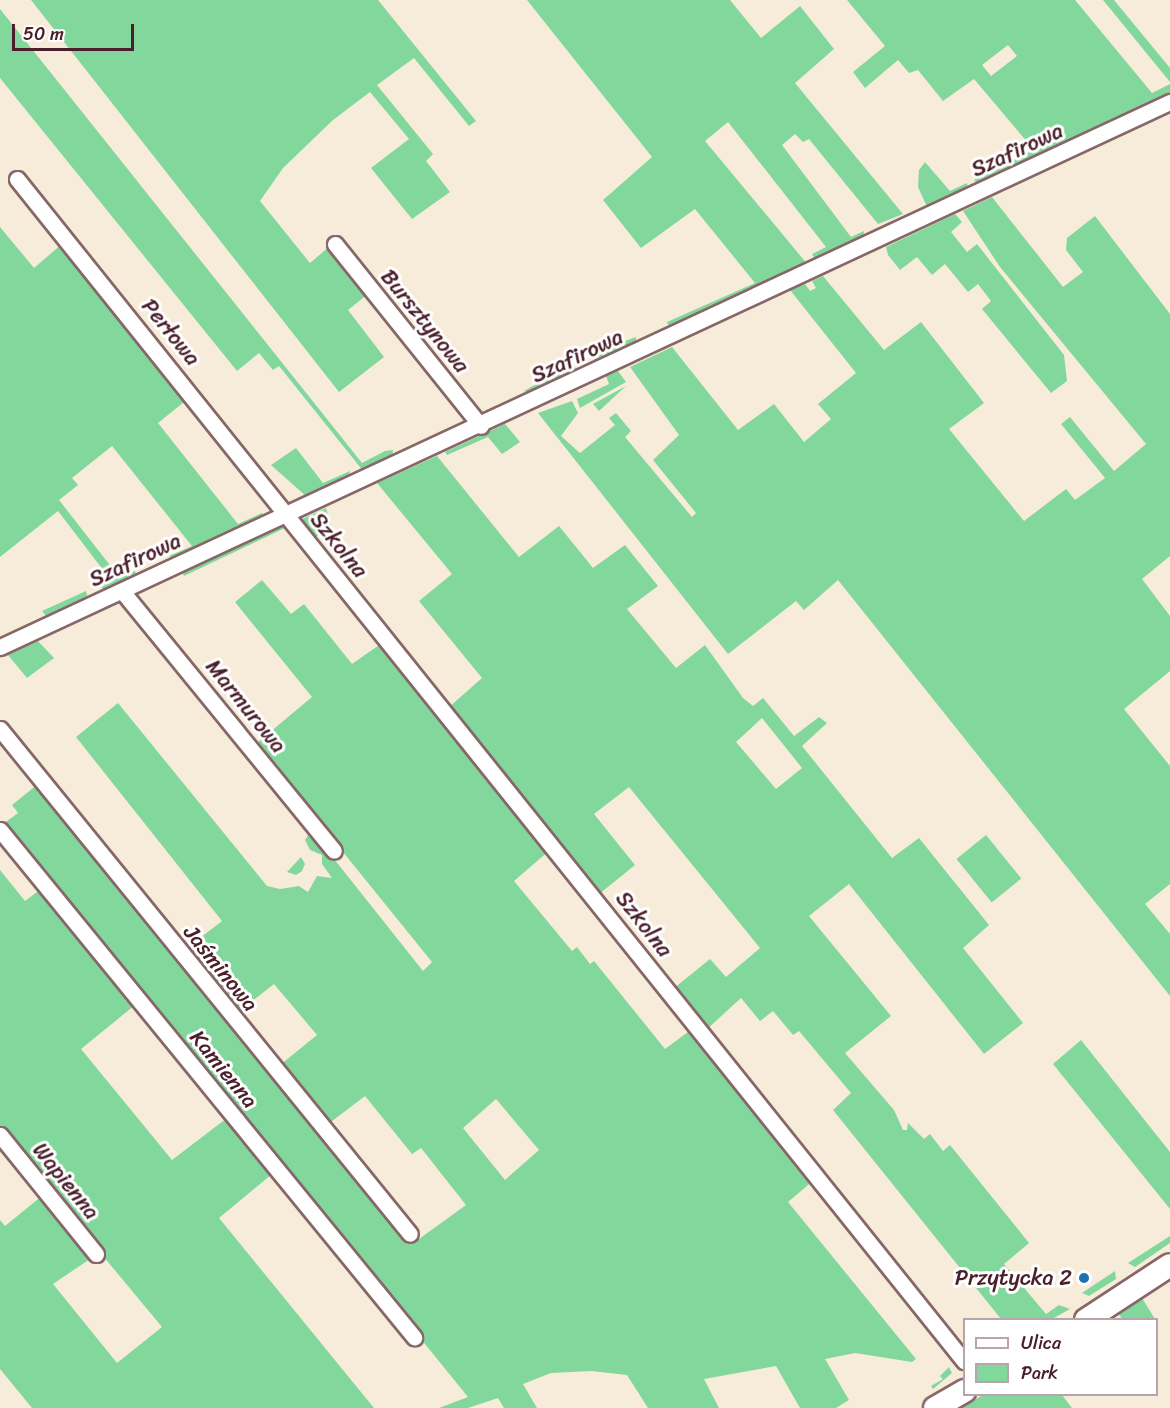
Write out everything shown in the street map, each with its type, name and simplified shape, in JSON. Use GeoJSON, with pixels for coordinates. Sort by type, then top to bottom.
{"type":"FeatureCollection","features":[{"type":"Feature","properties":{"kind":"main road"},"geometry":{"type":"LineString","coordinates":[[1089,1318],[1170,1265]]}},
{"type":"Feature","properties":{"kind":"main road"},"geometry":{"type":"LineString","coordinates":[[934,1408],[963,1392]]}},
{"type":"Feature","properties":{"kind":"street","name":"Szafirowa"},"geometry":{"type":"LineString","coordinates":[[0,647],[481,426],[1170,102]]}},
{"type":"Feature","properties":{"kind":"street","name":"Perłowa"},"geometry":{"type":"LineString","coordinates":[[17,179],[287,516]]}},
{"type":"Feature","properties":{"kind":"street","name":"Bursztynowa"},"geometry":{"type":"LineString","coordinates":[[335,244],[481,426]]}},
{"type":"Feature","properties":{"kind":"street","name":"Szkolna"},"geometry":{"type":"LineString","coordinates":[[287,516],[963,1360]]}},
{"type":"Feature","properties":{"kind":"street","name":"Marmurowa"},"geometry":{"type":"LineString","coordinates":[[123,591],[334,851]]}},
{"type":"Feature","properties":{"kind":"street","name":"Jaśminowa"},"geometry":{"type":"LineString","coordinates":[[0,729],[410,1234]]}},
{"type":"Feature","properties":{"kind":"street","name":"Kamienna"},"geometry":{"type":"LineString","coordinates":[[0,830],[414,1337]]}},
{"type":"Feature","properties":{"kind":"street","name":"Wapienna"},"geometry":{"type":"LineString","coordinates":[[0,1135],[96,1254]]}},
{"type":"Feature","properties":{"kind":"green space"},"geometry":{"type":"Polygon","coordinates":[[[31,0],[378,0],[476,121],[469,126],[414,58],[377,85],[433,154],[426,161],[450,192],[412,219],[371,168],[409,139],[370,92],[333,120],[283,168],[260,201],[310,263],[330,246],[368,294],[348,310],[384,357],[339,392],[31,0]]]}},
{"type":"Feature","properties":{"kind":"green space"},"geometry":{"type":"Polygon","coordinates":[[[527,0],[730,0],[761,38],[800,6],[834,49],[795,83],[903,214],[878,224],[809,139],[803,142],[795,134],[782,145],[851,237],[864,231],[863,238],[816,261],[812,254],[826,247],[728,122],[705,141],[808,265],[670,329],[667,322],[755,283],[695,209],[641,248],[603,200],[652,157],[527,0]]]}},
{"type":"Feature","properties":{"kind":"green space"},"geometry":{"type":"Polygon","coordinates":[[[847,0],[1075,0],[1152,93],[1170,84],[1170,95],[982,184],[974,180],[1034,150],[974,79],[943,101],[918,70],[909,73],[898,60],[865,88],[853,72],[885,46],[847,0]],[[1008,45],[982,65],[991,76],[1017,56],[1008,45]]]}},
{"type":"Feature","properties":{"kind":"green space"},"geometry":{"type":"Polygon","coordinates":[[[1103,0],[1114,0],[1170,68],[1170,82],[1103,0]]]}},
{"type":"Feature","properties":{"kind":"green space"},"geometry":{"type":"Polygon","coordinates":[[[0,9],[362,463],[385,451],[393,450],[392,458],[364,472],[279,366],[273,370],[259,353],[237,371],[0,78],[0,9]]]}},
{"type":"Feature","properties":{"kind":"green space"},"geometry":{"type":"Polygon","coordinates":[[[925,162],[950,191],[967,183],[968,188],[928,209],[918,187],[919,170],[925,162]]]}},
{"type":"Feature","properties":{"kind":"green space"},"geometry":{"type":"Polygon","coordinates":[[[992,197],[1063,287],[1083,272],[1066,250],[1067,238],[1095,216],[1170,314],[1170,556],[1142,579],[1170,616],[1170,671],[1124,709],[1170,766],[1170,884],[1145,904],[1170,934],[1170,996],[838,580],[804,610],[796,601],[728,654],[538,413],[572,401],[578,413],[561,436],[580,453],[615,425],[609,418],[616,413],[631,431],[625,437],[692,517],[696,513],[653,460],[679,435],[630,367],[672,347],[738,430],[774,404],[804,442],[831,419],[818,404],[856,373],[790,290],[805,284],[810,291],[816,288],[812,281],[823,276],[884,350],[921,322],[984,403],[949,429],[1024,521],[1066,489],[1075,500],[1105,478],[1061,424],[1070,417],[1114,471],[1146,444],[1000,267],[963,211],[992,197]]]}},
{"type":"Feature","properties":{"kind":"green space"},"geometry":{"type":"Polygon","coordinates":[[[955,214],[962,222],[951,232],[967,252],[977,244],[1064,355],[1067,381],[1051,393],[982,309],[991,301],[978,284],[968,292],[945,264],[932,275],[917,257],[900,270],[888,255],[886,247],[955,214]]]}},
{"type":"Feature","properties":{"kind":"green space"},"geometry":{"type":"Polygon","coordinates":[[[0,227],[34,268],[63,243],[189,398],[158,423],[238,524],[262,513],[263,518],[172,558],[169,556],[192,546],[112,446],[72,478],[78,485],[59,500],[120,578],[135,571],[137,576],[105,591],[99,585],[110,579],[58,511],[0,557],[0,227]]]}},
{"type":"Feature","properties":{"kind":"green space"},"geometry":{"type":"Polygon","coordinates":[[[636,337],[636,345],[596,363],[593,358],[607,348],[636,337]]]}},
{"type":"Feature","properties":{"kind":"green space"},"geometry":{"type":"Polygon","coordinates":[[[573,364],[577,373],[530,394],[524,391],[573,364]]]}},
{"type":"Feature","properties":{"kind":"green space"},"geometry":{"type":"Polygon","coordinates":[[[618,371],[626,382],[580,408],[577,399],[609,384],[606,376],[618,371]]]}},
{"type":"Feature","properties":{"kind":"green space"},"geometry":{"type":"Polygon","coordinates":[[[626,386],[599,411],[593,404],[626,386]]]}},
{"type":"Feature","properties":{"kind":"green space"},"geometry":{"type":"Polygon","coordinates":[[[505,424],[520,442],[502,454],[488,437],[447,455],[445,452],[505,424]]]}},
{"type":"Feature","properties":{"kind":"green space"},"geometry":{"type":"Polygon","coordinates":[[[296,448],[323,483],[350,471],[349,475],[345,481],[307,497],[271,465],[296,448]]]}},
{"type":"Feature","properties":{"kind":"green space"},"geometry":{"type":"Polygon","coordinates":[[[437,456],[519,557],[559,526],[593,568],[625,545],[658,586],[627,609],[676,668],[705,645],[743,698],[753,706],[763,698],[794,736],[819,717],[827,723],[802,746],[892,858],[919,838],[989,925],[963,948],[1023,1023],[984,1054],[849,884],[809,916],[891,1016],[845,1053],[894,1110],[903,1130],[907,1130],[908,1123],[924,1139],[930,1134],[943,1151],[950,1145],[1029,1243],[1004,1264],[1046,1314],[1059,1305],[1070,1309],[1054,1318],[1000,1318],[833,1110],[851,1093],[799,1031],[793,1035],[773,1011],[760,1021],[741,998],[706,1030],[673,989],[710,959],[726,977],[760,948],[629,787],[594,814],[635,865],[598,895],[448,708],[482,678],[419,601],[452,574],[377,483],[437,456]],[[762,718],[736,742],[776,789],[802,768],[762,718]]]}},
{"type":"Feature","properties":{"kind":"green space"},"geometry":{"type":"Polygon","coordinates":[[[326,508],[331,525],[311,541],[296,522],[326,508]]]}},
{"type":"Feature","properties":{"kind":"green space"},"geometry":{"type":"Polygon","coordinates":[[[284,524],[287,527],[184,576],[181,569],[284,524]]]}},
{"type":"Feature","properties":{"kind":"green space"},"geometry":{"type":"Polygon","coordinates":[[[262,580],[291,614],[304,604],[352,664],[382,643],[550,850],[514,881],[572,951],[577,947],[590,964],[594,961],[665,1049],[692,1029],[814,1180],[788,1202],[916,1359],[912,1362],[855,1353],[825,1359],[849,1400],[836,1408],[800,1408],[776,1366],[704,1379],[719,1408],[648,1408],[627,1375],[591,1371],[551,1373],[523,1384],[537,1408],[504,1408],[498,1398],[468,1408],[439,1408],[468,1397],[3,824],[18,813],[12,805],[38,784],[419,1239],[466,1205],[421,1148],[412,1154],[365,1096],[327,1125],[280,1065],[317,1035],[274,984],[237,1013],[182,952],[222,921],[76,737],[118,703],[267,886],[280,889],[299,886],[308,892],[317,876],[332,878],[322,864],[322,855],[310,850],[305,840],[311,830],[423,971],[432,962],[258,747],[257,743],[312,697],[235,602],[262,580]],[[496,1099],[463,1128],[505,1180],[539,1150],[496,1099]]]}},
{"type":"Feature","properties":{"kind":"green space"},"geometry":{"type":"Polygon","coordinates":[[[86,591],[88,599],[47,617],[42,611],[86,591]]]}},
{"type":"Feature","properties":{"kind":"green space"},"geometry":{"type":"Polygon","coordinates":[[[36,639],[54,658],[27,678],[8,655],[0,658],[0,654],[36,639]]]}},
{"type":"Feature","properties":{"kind":"green space"},"geometry":{"type":"Polygon","coordinates":[[[986,835],[1021,879],[992,902],[956,859],[986,835]]]}},
{"type":"Feature","properties":{"kind":"green space"},"geometry":{"type":"Polygon","coordinates":[[[301,857],[305,864],[302,871],[296,875],[287,872],[301,857]]]}},
{"type":"Feature","properties":{"kind":"green space"},"geometry":{"type":"Polygon","coordinates":[[[0,870],[25,901],[41,889],[135,1005],[81,1049],[172,1160],[227,1118],[272,1174],[219,1218],[374,1408],[32,1408],[0,1369],[0,1220],[5,1226],[43,1195],[93,1257],[53,1284],[117,1363],[162,1327],[0,1132],[0,870]]]}},
{"type":"Feature","properties":{"kind":"green space"},"geometry":{"type":"Polygon","coordinates":[[[1081,1040],[1170,1152],[1170,1209],[1053,1064],[1081,1040]]]}},
{"type":"Feature","properties":{"kind":"green space"},"geometry":{"type":"Polygon","coordinates":[[[1170,1236],[1170,1243],[1135,1267],[1128,1263],[1170,1236]]]}},
{"type":"Feature","properties":{"kind":"green space"},"geometry":{"type":"Polygon","coordinates":[[[1115,1271],[1116,1279],[1089,1296],[1082,1293],[1115,1271]]]}},
{"type":"Feature","properties":{"kind":"green space"},"geometry":{"type":"Polygon","coordinates":[[[1142,1298],[1154,1318],[1121,1318],[1119,1314],[1142,1298]]]}},
{"type":"Feature","properties":{"kind":"green space"},"geometry":{"type":"Polygon","coordinates":[[[949,1367],[952,1373],[933,1389],[931,1386],[943,1379],[940,1376],[949,1367]]]}},
{"type":"Feature","properties":{"kind":"green space"},"geometry":{"type":"Polygon","coordinates":[[[981,1396],[1063,1396],[1072,1408],[960,1408],[981,1396]]]}},
{"type":"Feature","properties":{"kind":"place","name":"Przytycka 2"},"geometry":{"type":"Point","coordinates":[1084,1278]}}]}
